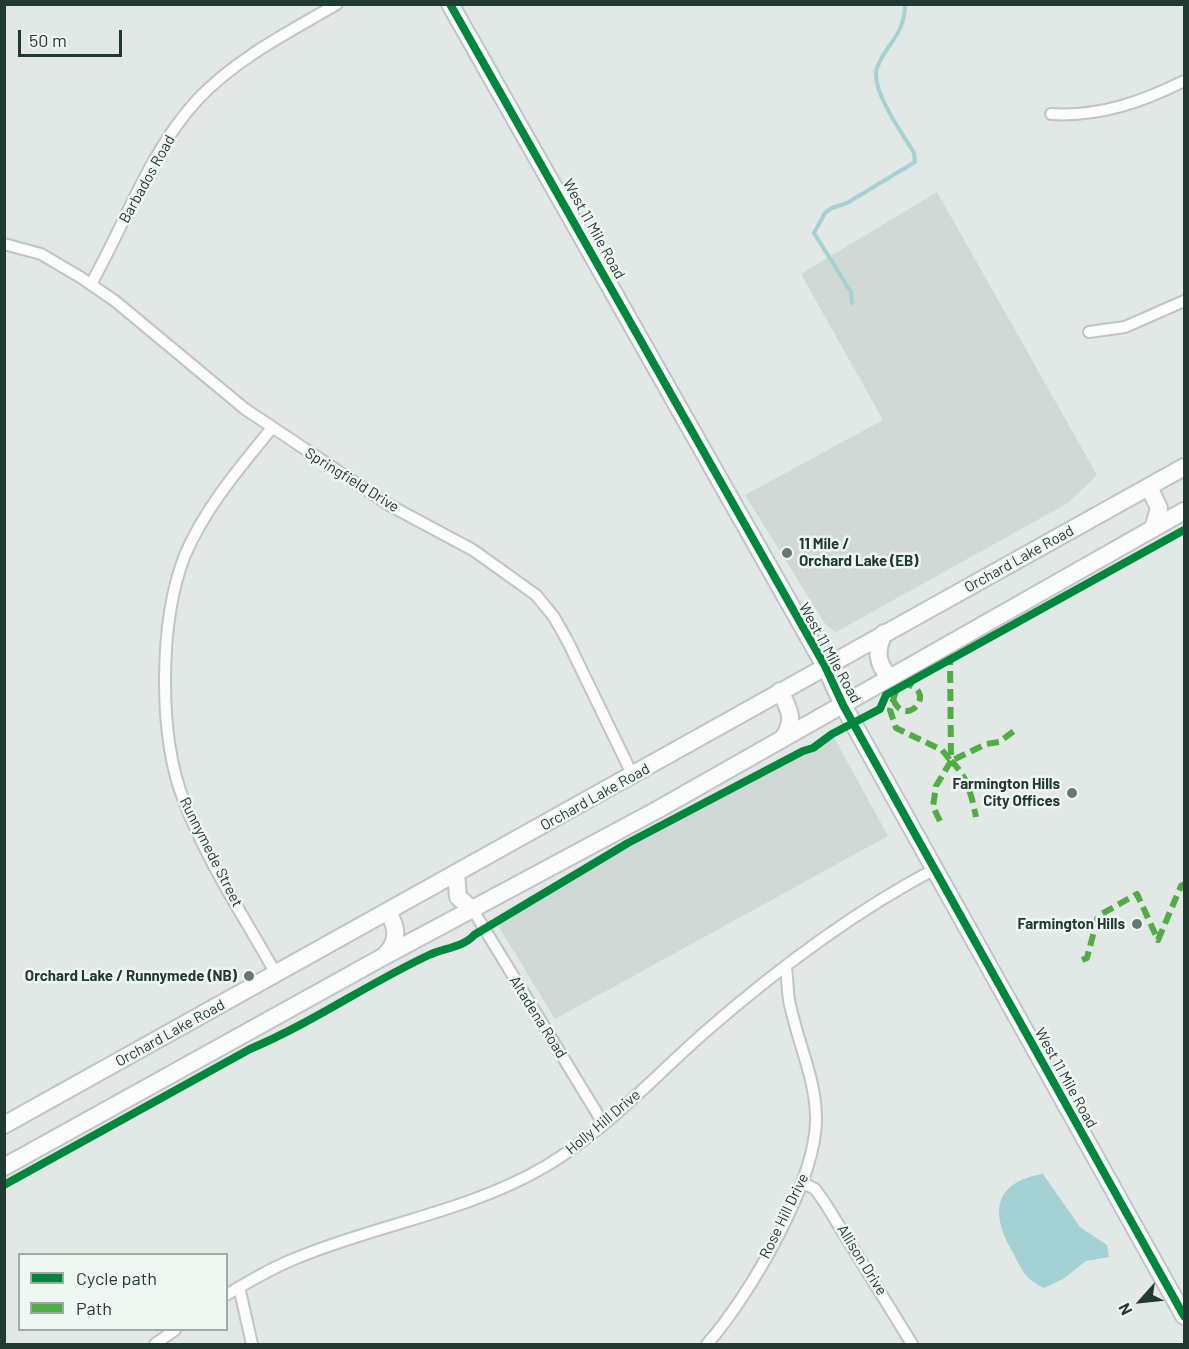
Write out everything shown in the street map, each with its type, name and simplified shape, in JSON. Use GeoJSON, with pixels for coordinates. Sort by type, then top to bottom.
{"type":"FeatureCollection","features":[{"type":"Feature","properties":{"kind":"main road","name":"West 11 Mile Road"},"geometry":{"type":"LineString","coordinates":[[450,4],[825,666],[843,705],[1185,1316]]}},
{"type":"Feature","properties":{"kind":"main road","name":"Orchard Lake Road"},"geometry":{"type":"LineString","coordinates":[[4,1125],[633,776],[884,633],[1183,470]]}},
{"type":"Feature","properties":{"kind":"main road"},"geometry":{"type":"LineString","coordinates":[[1149,487],[1159,508],[1153,529]]}},
{"type":"Feature","properties":{"kind":"main road"},"geometry":{"type":"LineString","coordinates":[[4,1167],[843,705],[1185,511]]}},
{"type":"Feature","properties":{"kind":"main road"},"geometry":{"type":"LineString","coordinates":[[884,633],[878,645],[878,657],[882,669],[889,677]]}},
{"type":"Feature","properties":{"kind":"main road"},"geometry":{"type":"LineString","coordinates":[[780,691],[791,714],[792,722],[783,738]]}},
{"type":"Feature","properties":{"kind":"main road"},"geometry":{"type":"LineString","coordinates":[[456,874],[458,897],[473,910]]}},
{"type":"Feature","properties":{"kind":"main road"},"geometry":{"type":"LineString","coordinates":[[381,958],[395,942],[396,931],[387,912]]}},
{"type":"Feature","properties":{"kind":"street","name":"Barbados Road"},"geometry":{"type":"LineString","coordinates":[[91,284],[146,174],[172,132],[198,99],[267,44],[337,4]]}},
{"type":"Feature","properties":{"kind":"street"},"geometry":{"type":"LineString","coordinates":[[1050,114],[1069,115],[1120,108],[1185,81]]}},
{"type":"Feature","properties":{"kind":"street","name":"Springfield Drive"},"geometry":{"type":"LineString","coordinates":[[4,244],[41,254],[91,284],[212,383],[272,428],[389,505],[473,550],[536,596],[554,617],[568,642],[633,776]]}},
{"type":"Feature","properties":{"kind":"street"},"geometry":{"type":"LineString","coordinates":[[1089,333],[1125,327],[1185,301]]}},
{"type":"Feature","properties":{"kind":"street","name":"Runnymede Street"},"geometry":{"type":"LineString","coordinates":[[272,428],[230,480],[209,511],[185,556],[172,606],[164,709],[169,750],[183,801],[202,841],[276,974]]}},
{"type":"Feature","properties":{"kind":"street","name":"Holly Hill Drive"},"geometry":{"type":"LineString","coordinates":[[228,1294],[299,1256],[459,1204],[508,1185],[545,1167],[603,1123],[706,1031],[786,968],[859,913],[935,869]]}},
{"type":"Feature","properties":{"kind":"street","name":"Altadena Road"},"geometry":{"type":"LineString","coordinates":[[473,910],[603,1123]]}},
{"type":"Feature","properties":{"kind":"street","name":"Rose Hill Drive"},"geometry":{"type":"LineString","coordinates":[[707,1344],[724,1323],[749,1284],[802,1184],[810,1162],[816,1116],[808,1066],[790,1007],[786,968]]}},
{"type":"Feature","properties":{"kind":"street","name":"Allison Drive"},"geometry":{"type":"LineString","coordinates":[[802,1184],[815,1190],[825,1203],[912,1344]]}},
{"type":"Feature","properties":{"kind":"street"},"geometry":{"type":"LineString","coordinates":[[239,1287],[252,1344]]}},
{"type":"Feature","properties":{"kind":"street"},"geometry":{"type":"LineString","coordinates":[[155,1344],[172,1331]]}},
{"type":"Feature","properties":{"kind":"shaded area"},"geometry":{"type":"Polygon","coordinates":[[[937,192],[1097,475],[1068,503],[836,632],[826,625],[745,495],[883,420],[801,274],[937,192]]]}},
{"type":"Feature","properties":{"kind":"shaded area"},"geometry":{"type":"Polygon","coordinates":[[[832,734],[888,836],[555,1019],[496,922],[832,734]]]}},
{"type":"Feature","properties":{"kind":"water"},"geometry":{"type":"Polygon","coordinates":[[[1043,1174],[1080,1227],[1107,1245],[1109,1257],[1086,1261],[1063,1279],[1044,1288],[1032,1281],[1022,1269],[1005,1237],[999,1212],[1001,1201],[1014,1184],[1043,1174]]]}},
{"type":"Feature","properties":{"kind":"waterway"},"geometry":{"type":"LineString","coordinates":[[852,303],[851,292],[814,233],[825,213],[832,208],[847,203],[915,162],[914,153],[883,100],[876,77],[881,59],[902,25],[905,4]]}},
{"type":"Feature","properties":{"kind":"marked path"},"geometry":{"type":"LineString","coordinates":[[940,821],[933,807],[936,786],[951,761],[950,659]]}},
{"type":"Feature","properties":{"kind":"marked path"},"geometry":{"type":"LineString","coordinates":[[893,699],[898,708],[905,711],[916,706],[920,700],[920,694],[915,688],[906,684]]}},
{"type":"Feature","properties":{"kind":"marked path"},"geometry":{"type":"LineString","coordinates":[[896,691],[890,710],[896,728],[942,750],[951,761],[986,744],[999,742],[1014,731]]}},
{"type":"Feature","properties":{"kind":"marked path"},"geometry":{"type":"LineString","coordinates":[[951,761],[965,780],[976,817]]}},
{"type":"Feature","properties":{"kind":"marked path"},"geometry":{"type":"LineString","coordinates":[[1082,960],[1087,958],[1098,916],[1137,894],[1158,940],[1181,886],[1184,884]]}},
{"type":"Feature","properties":{"kind":"cycle path"},"geometry":{"type":"LineString","coordinates":[[450,4],[825,666],[843,705],[1184,1316]]}},
{"type":"Feature","properties":{"kind":"cycle path"},"geometry":{"type":"LineString","coordinates":[[4,1185],[406,966],[465,942],[628,843],[803,751],[813,748],[832,734],[880,709],[886,695],[1184,530]]}},
{"type":"Feature","properties":{"kind":"place","name":"11 Mile / Orchard Lake (EB)"},"geometry":{"type":"Point","coordinates":[787,553]}},
{"type":"Feature","properties":{"kind":"place","name":"Farmington Hills City Offices"},"geometry":{"type":"Point","coordinates":[1072,793]}},
{"type":"Feature","properties":{"kind":"place","name":"Farmington Hills"},"geometry":{"type":"Point","coordinates":[1137,924]}},
{"type":"Feature","properties":{"kind":"place","name":"Orchard Lake / Runnymede (NB)"},"geometry":{"type":"Point","coordinates":[249,976]}}]}
